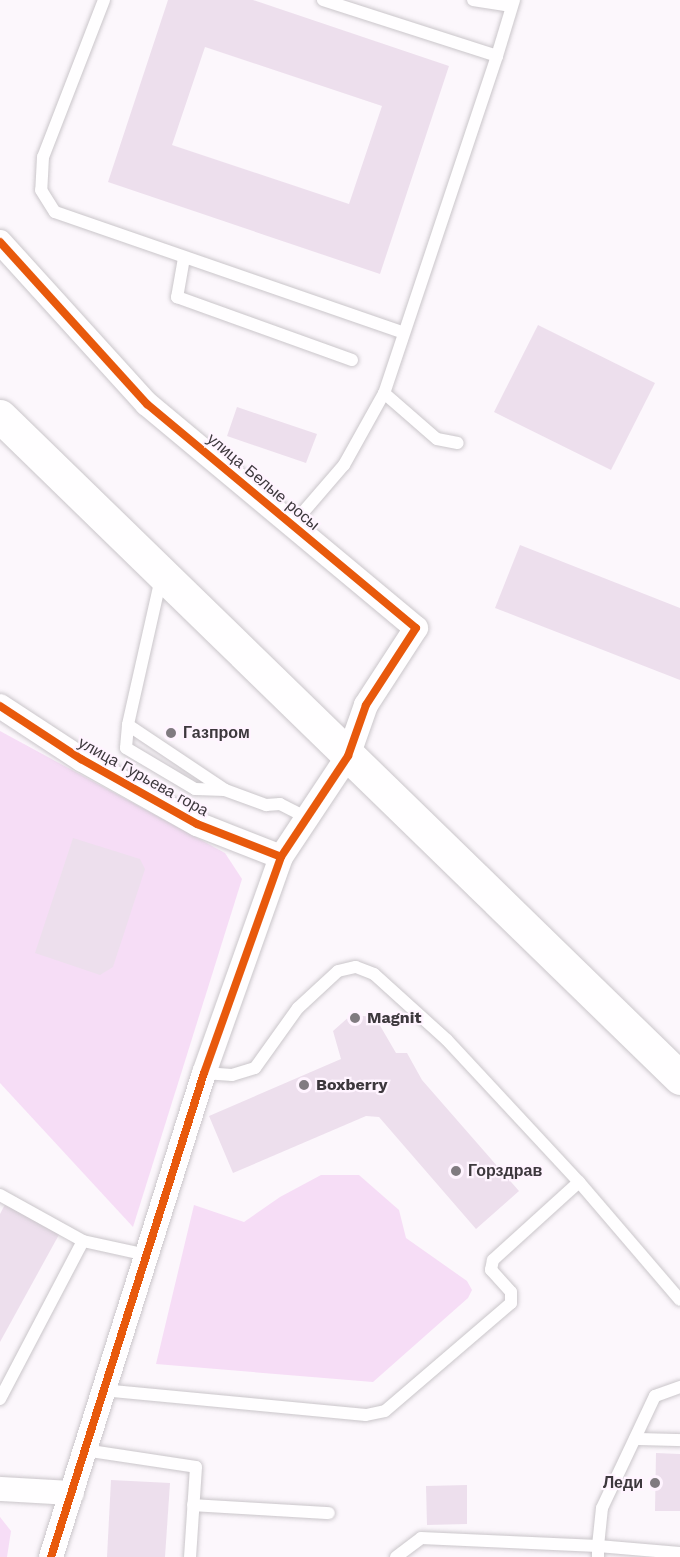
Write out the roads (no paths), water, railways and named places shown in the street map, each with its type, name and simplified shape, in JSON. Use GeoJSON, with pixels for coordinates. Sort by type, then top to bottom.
{"type":"FeatureCollection","features":[{"type":"Feature","properties":{"kind":"main road"},"geometry":{"type":"LineString","coordinates":[[0,417],[680,1078]]}},
{"type":"Feature","properties":{"kind":"street","name":"улица Белые росы"},"geometry":{"type":"LineString","coordinates":[[0,242],[147,404],[416,628],[366,705],[348,756]]}},
{"type":"Feature","properties":{"kind":"street","name":"улица Гурьева гора"},"geometry":{"type":"LineString","coordinates":[[0,706],[81,759],[197,824],[280,857]]}},
{"type":"Feature","properties":{"kind":"street"},"geometry":{"type":"LineString","coordinates":[[51,1557],[204,1073],[280,857],[304,816],[348,756]]}},
{"type":"Feature","properties":{"kind":"street"},"geometry":{"type":"LineString","coordinates":[[0,1489],[72,1492]]}},
{"type":"Feature","properties":{"kind":"lane"},"geometry":{"type":"LineString","coordinates":[[104,0],[43,158],[42,190],[55,212],[404,333]]}},
{"type":"Feature","properties":{"kind":"lane"},"geometry":{"type":"LineString","coordinates":[[323,0],[496,56]]}},
{"type":"Feature","properties":{"kind":"lane"},"geometry":{"type":"LineString","coordinates":[[293,524],[344,465],[384,393],[513,3],[472,0]]}},
{"type":"Feature","properties":{"kind":"lane"},"geometry":{"type":"LineString","coordinates":[[184,258],[177,297],[352,360]]}},
{"type":"Feature","properties":{"kind":"lane"},"geometry":{"type":"LineString","coordinates":[[384,393],[437,439],[458,443]]}},
{"type":"Feature","properties":{"kind":"lane"},"geometry":{"type":"LineString","coordinates":[[162,574],[128,725],[126,748],[195,789],[225,790]]}},
{"type":"Feature","properties":{"kind":"lane"},"geometry":{"type":"LineString","coordinates":[[128,725],[225,790],[266,805],[280,804],[304,816]]}},
{"type":"Feature","properties":{"kind":"lane"},"geometry":{"type":"LineString","coordinates":[[204,1073],[232,1075],[255,1068],[298,1008],[338,971],[356,967],[374,974],[447,1040],[579,1182],[680,1300]]}},
{"type":"Feature","properties":{"kind":"lane"},"geometry":{"type":"LineString","coordinates":[[102,1390],[366,1415],[385,1411],[511,1303],[511,1292],[491,1270],[493,1260],[579,1182]]}},
{"type":"Feature","properties":{"kind":"lane"},"geometry":{"type":"LineString","coordinates":[[0,1195],[83,1241],[147,1255]]}},
{"type":"Feature","properties":{"kind":"lane"},"geometry":{"type":"LineString","coordinates":[[0,1399],[83,1241]]}},
{"type":"Feature","properties":{"kind":"lane"},"geometry":{"type":"LineString","coordinates":[[598,1552],[602,1508],[655,1396],[680,1387]]}},
{"type":"Feature","properties":{"kind":"lane"},"geometry":{"type":"LineString","coordinates":[[635,1439],[680,1440]]}},
{"type":"Feature","properties":{"kind":"lane"},"geometry":{"type":"LineString","coordinates":[[84,1450],[196,1467],[190,1557]]}},
{"type":"Feature","properties":{"kind":"lane"},"geometry":{"type":"LineString","coordinates":[[193,1505],[329,1513]]}},
{"type":"Feature","properties":{"kind":"lane"},"geometry":{"type":"LineString","coordinates":[[396,1557],[421,1538],[598,1552],[680,1553]]}},
{"type":"Feature","properties":{"kind":"place","name":"Газпром"},"geometry":{"type":"Point","coordinates":[171,733]}},
{"type":"Feature","properties":{"kind":"place","name":"Magnit"},"geometry":{"type":"Point","coordinates":[355,1018]}},
{"type":"Feature","properties":{"kind":"place","name":"Boxberry"},"geometry":{"type":"Point","coordinates":[304,1085]}},
{"type":"Feature","properties":{"kind":"place","name":"Горздрав"},"geometry":{"type":"Point","coordinates":[456,1171]}},
{"type":"Feature","properties":{"kind":"place","name":"Леди"},"geometry":{"type":"Point","coordinates":[655,1483]}}]}
